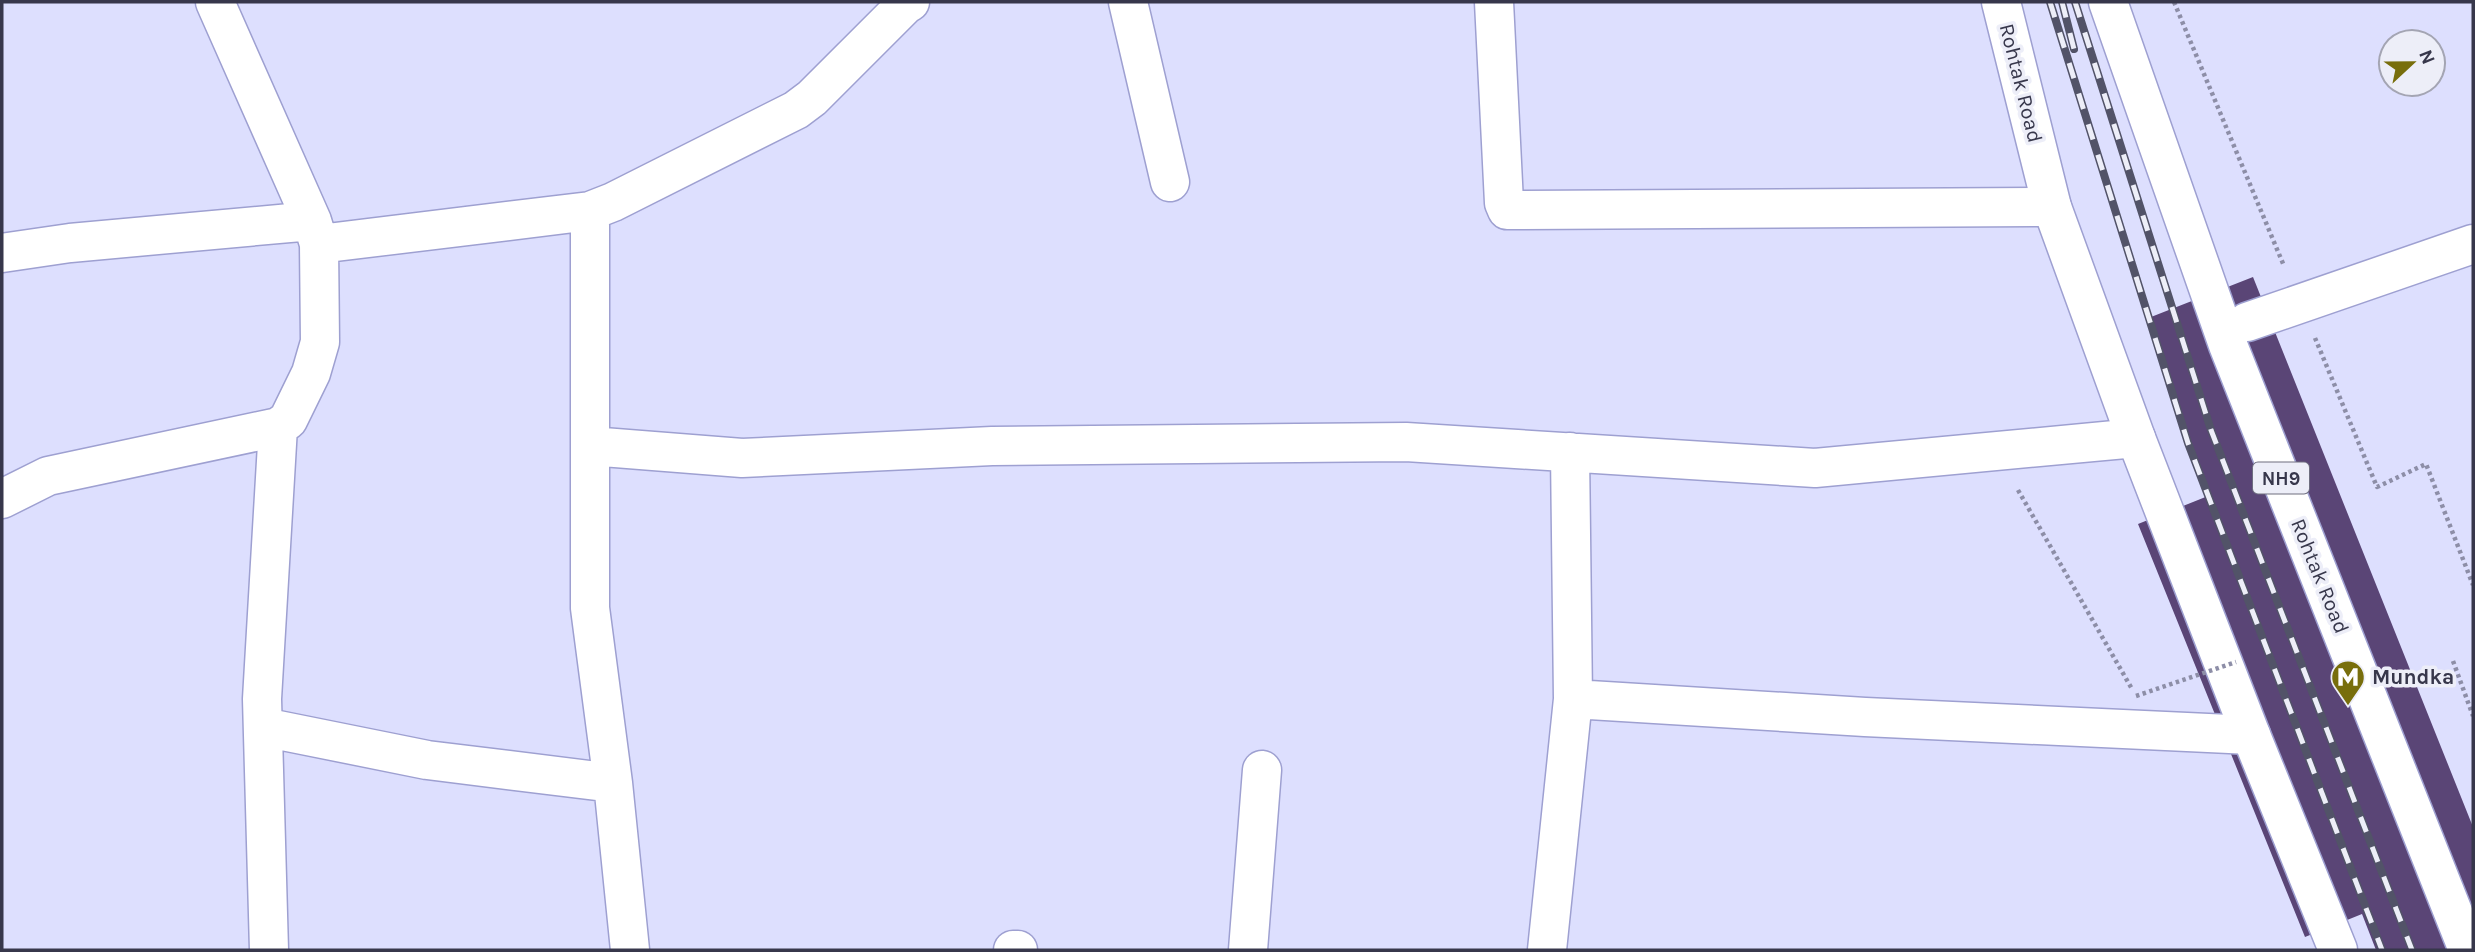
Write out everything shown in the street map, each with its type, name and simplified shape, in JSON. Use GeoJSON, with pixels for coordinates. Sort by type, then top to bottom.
{"type":"FeatureCollection","features":[{"type":"Feature","properties":{"kind":"main road"},"geometry":{"type":"LineString","coordinates":[[2,499],[48,476],[278,427],[288,420],[311,373],[320,342],[316,233],[215,2]]}},
{"type":"Feature","properties":{"kind":"main road"},"geometry":{"type":"LineString","coordinates":[[1128,2],[1170,182]]}},
{"type":"Feature","properties":{"kind":"main road"},"geometry":{"type":"LineString","coordinates":[[1494,2],[1504,203],[1507,210],[2052,207]]}},
{"type":"Feature","properties":{"kind":"main road","name":"Rohtak Road"},"geometry":{"type":"LineString","coordinates":[[2001,2],[2052,207],[2136,438],[2250,735],[2338,950]]}},
{"type":"Feature","properties":{"kind":"main road","name":"Rohtak Road"},"geometry":{"type":"LineString","coordinates":[[2108,2],[2228,345],[2468,950]]}},
{"type":"Feature","properties":{"kind":"main road"},"geometry":{"type":"LineString","coordinates":[[2,253],[70,243],[316,233],[590,211],[796,110],[812,98],[907,3]]}},
{"type":"Feature","properties":{"kind":"main road"},"geometry":{"type":"LineString","coordinates":[[590,211],[590,608],[631,950]]}},
{"type":"Feature","properties":{"kind":"main road"},"geometry":{"type":"LineString","coordinates":[[2247,321],[2473,244]]}},
{"type":"Feature","properties":{"kind":"main road"},"geometry":{"type":"LineString","coordinates":[[269,950],[262,699],[278,427]]}},
{"type":"Feature","properties":{"kind":"main road"},"geometry":{"type":"LineString","coordinates":[[590,446],[742,458],[992,446],[1379,442],[1815,468],[2136,438]]}},
{"type":"Feature","properties":{"kind":"main road"},"geometry":{"type":"LineString","coordinates":[[1547,950],[1573,699],[1570,452]]}},
{"type":"Feature","properties":{"kind":"main road"},"geometry":{"type":"LineString","coordinates":[[1573,699],[1865,717],[2250,735]]}},
{"type":"Feature","properties":{"kind":"main road"},"geometry":{"type":"LineString","coordinates":[[263,727],[427,760],[612,783]]}},
{"type":"Feature","properties":{"kind":"main road"},"geometry":{"type":"LineString","coordinates":[[1248,950],[1262,770]]}},
{"type":"Feature","properties":{"kind":"path"},"geometry":{"type":"LineString","coordinates":[[1994,450],[2136,696],[2236,662]]}},
{"type":"Feature","properties":{"kind":"path"},"geometry":{"type":"LineString","coordinates":[[2453,661],[2473,717]]}},
{"type":"Feature","properties":{"kind":"building"},"geometry":{"type":"Polygon","coordinates":[[[2253,277],[2473,827],[2473,950],[2376,950],[2362,914],[2305,937],[2138,524],[2208,496],[2151,317],[2253,277]]]}},
{"type":"Feature","properties":{"kind":"railway"},"geometry":{"type":"LineString","coordinates":[[2050,2],[2188,443],[2382,950]]}},
{"type":"Feature","properties":{"kind":"railway"},"geometry":{"type":"LineString","coordinates":[[2062,2],[2074,49]]}},
{"type":"Feature","properties":{"kind":"railway"},"geometry":{"type":"LineString","coordinates":[[2075,2],[2211,430],[2412,950]]}},
{"type":"Feature","properties":{"kind":"place","name":"Mundka"},"geometry":{"type":"Point","coordinates":[2348,707]}}]}
